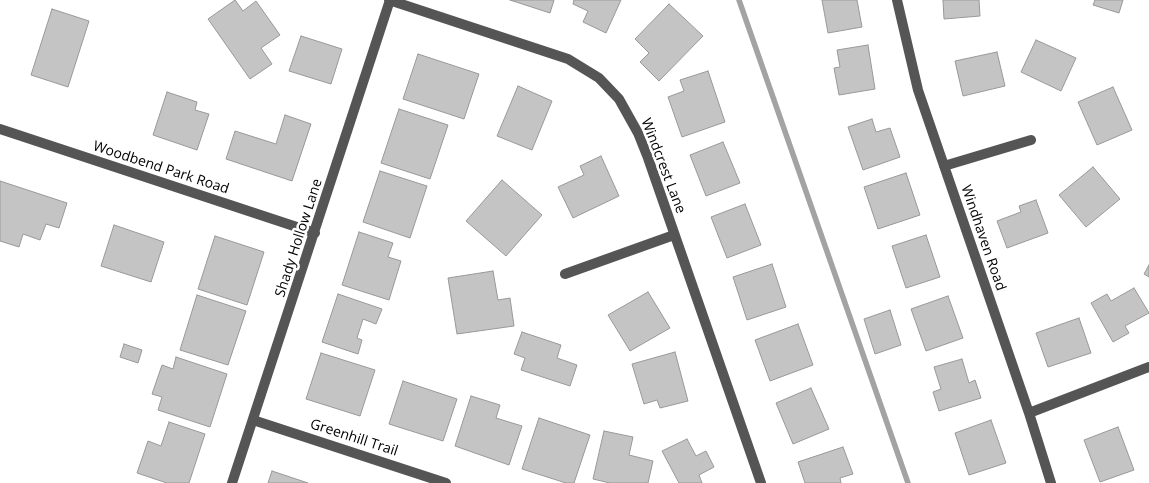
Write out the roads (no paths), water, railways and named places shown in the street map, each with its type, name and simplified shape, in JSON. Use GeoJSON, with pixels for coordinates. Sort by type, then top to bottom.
{"type":"FeatureCollection","features":[{"type":"Feature","properties":{"kind":"street","name":"Shady Hollow Lane"},"geometry":{"type":"LineString","coordinates":[[232,483],[390,0]]}},
{"type":"Feature","properties":{"kind":"street","name":"Windcrest Lane"},"geometry":{"type":"LineString","coordinates":[[390,0],[568,59],[599,78],[619,99],[638,133],[761,483]]}},
{"type":"Feature","properties":{"kind":"street","name":"Windhaven Road"},"geometry":{"type":"LineString","coordinates":[[897,0],[918,90],[1029,413],[1051,483]]}},
{"type":"Feature","properties":{"kind":"street","name":"Woodbend Park Road"},"geometry":{"type":"LineString","coordinates":[[0,129],[314,233]]}},
{"type":"Feature","properties":{"kind":"street"},"geometry":{"type":"LineString","coordinates":[[944,166],[1031,140]]}},
{"type":"Feature","properties":{"kind":"street"},"geometry":{"type":"LineString","coordinates":[[565,274],[674,236]]}},
{"type":"Feature","properties":{"kind":"street"},"geometry":{"type":"LineString","coordinates":[[1029,413],[1149,367]]}},
{"type":"Feature","properties":{"kind":"street","name":"Greenhill Trail"},"geometry":{"type":"LineString","coordinates":[[254,420],[446,483]]}},
{"type":"Feature","properties":{"kind":"waterway"},"geometry":{"type":"LineString","coordinates":[[739,0],[908,483]]}}]}
